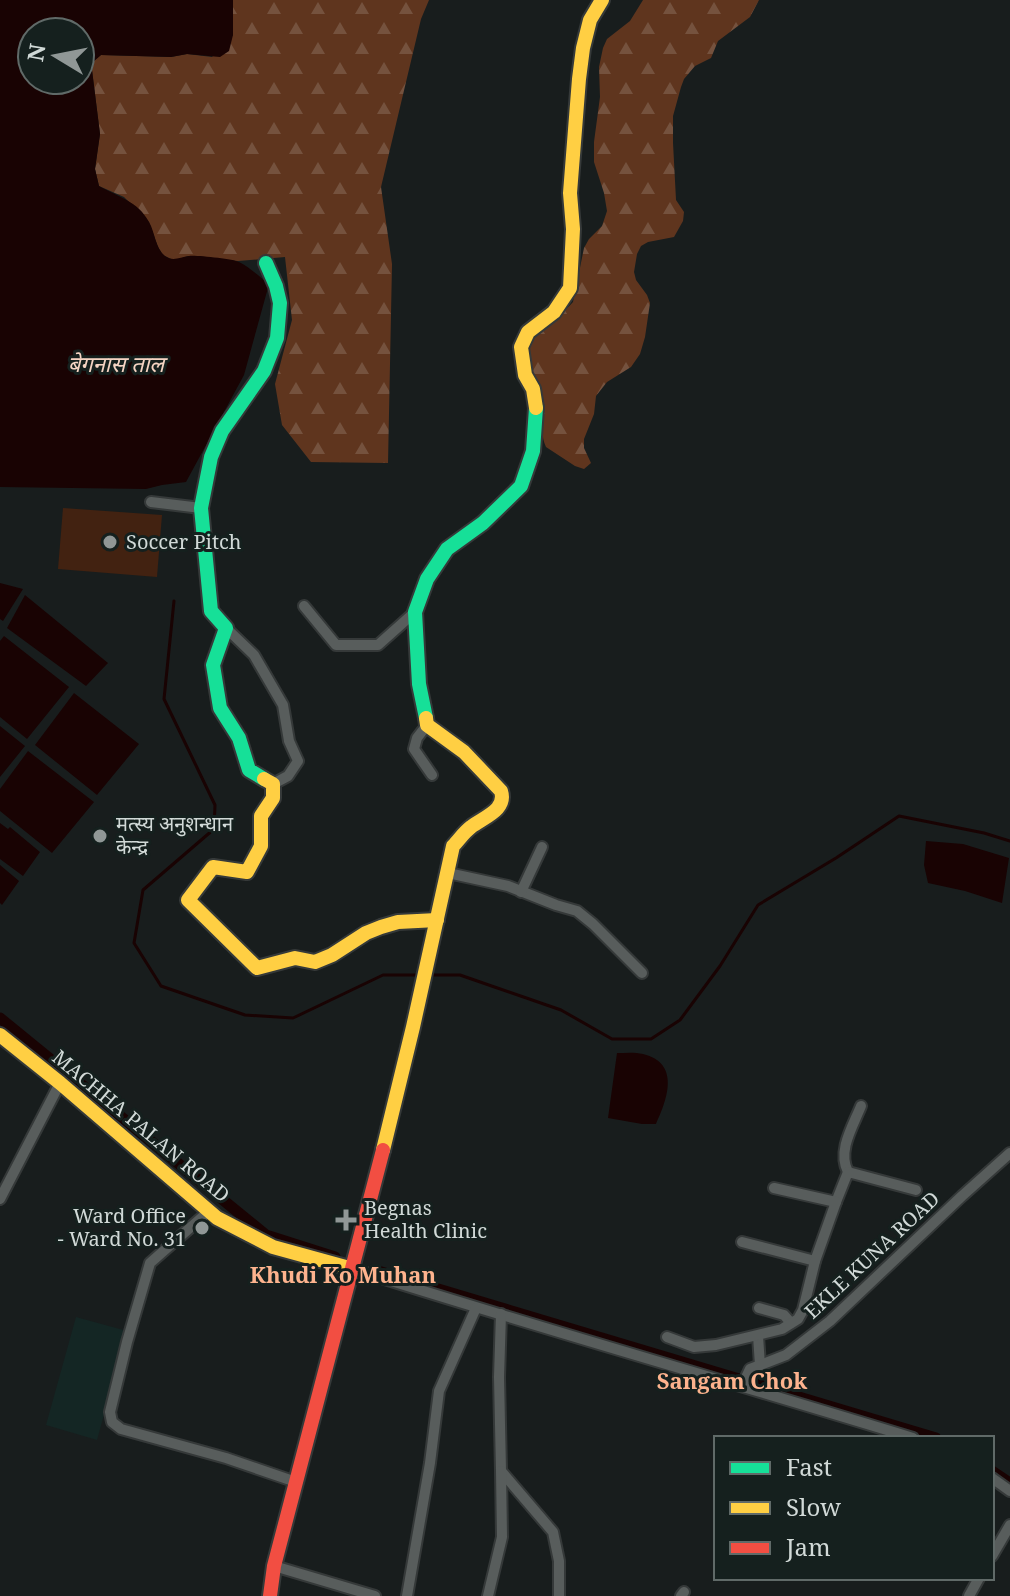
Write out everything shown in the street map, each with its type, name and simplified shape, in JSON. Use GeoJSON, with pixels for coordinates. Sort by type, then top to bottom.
{"type":"FeatureCollection","features":[{"type":"Feature","properties":{"kind":"main road"},"geometry":{"type":"LineString","coordinates":[[270,1596],[274,1566],[353,1269],[419,1001],[453,846],[468,829],[500,807],[503,798],[501,791],[464,752],[427,725],[419,684],[415,612],[427,579],[447,549],[483,523],[521,486],[529,465],[536,412],[521,347],[528,332],[554,312],[570,288],[573,229],[570,193],[579,79],[590,20],[602,0]]}},
{"type":"Feature","properties":{"kind":"main road"},"geometry":{"type":"LineString","coordinates":[[266,263],[280,303],[277,338],[264,371],[222,431],[211,457],[201,508],[211,611],[226,628],[213,665],[220,708],[239,738],[249,770],[273,784],[273,798],[261,816],[261,846],[247,872],[213,867],[188,900],[257,968],[295,958],[315,962],[381,927],[398,922],[437,920]]}},
{"type":"Feature","properties":{"kind":"main road","name":"MACHHA PALAN ROAD"},"geometry":{"type":"LineString","coordinates":[[0,1035],[217,1218],[273,1247],[353,1269]]}},
{"type":"Feature","properties":{"kind":"street"},"geometry":{"type":"LineString","coordinates":[[151,502],[201,508]]}},
{"type":"Feature","properties":{"kind":"street"},"geometry":{"type":"LineString","coordinates":[[304,606],[336,645],[378,645],[415,612]]}},
{"type":"Feature","properties":{"kind":"street"},"geometry":{"type":"LineString","coordinates":[[226,628],[254,655],[283,705],[289,741],[298,761],[288,776],[273,784]]}},
{"type":"Feature","properties":{"kind":"street"},"geometry":{"type":"LineString","coordinates":[[427,725],[417,738],[414,749],[432,775]]}},
{"type":"Feature","properties":{"kind":"street"},"geometry":{"type":"LineString","coordinates":[[521,892],[542,847]]}},
{"type":"Feature","properties":{"kind":"street"},"geometry":{"type":"LineString","coordinates":[[448,873],[508,886],[577,911],[642,973]]}},
{"type":"Feature","properties":{"kind":"street"},"geometry":{"type":"LineString","coordinates":[[0,1199],[60,1083]]}},
{"type":"Feature","properties":{"kind":"street"},"geometry":{"type":"LineString","coordinates":[[667,1337],[694,1347],[716,1345],[782,1329],[798,1319],[815,1261],[848,1172],[844,1155],[861,1106]]}},
{"type":"Feature","properties":{"kind":"street","name":"EKLE KUNA ROAD"},"geometry":{"type":"LineString","coordinates":[[755,1367],[786,1355],[830,1321],[1010,1153]]}},
{"type":"Feature","properties":{"kind":"street"},"geometry":{"type":"LineString","coordinates":[[848,1172],[916,1190]]}},
{"type":"Feature","properties":{"kind":"street"},"geometry":{"type":"LineString","coordinates":[[774,1188],[836,1202]]}},
{"type":"Feature","properties":{"kind":"street"},"geometry":{"type":"LineString","coordinates":[[208,1212],[150,1263],[113,1398],[110,1412],[112,1422],[121,1429],[226,1458],[296,1482]]}},
{"type":"Feature","properties":{"kind":"street"},"geometry":{"type":"LineString","coordinates":[[742,1242],[815,1261]]}},
{"type":"Feature","properties":{"kind":"street"},"geometry":{"type":"LineString","coordinates":[[353,1269],[906,1436]]}},
{"type":"Feature","properties":{"kind":"street"},"geometry":{"type":"LineString","coordinates":[[407,1596],[439,1391],[476,1308]]}},
{"type":"Feature","properties":{"kind":"street"},"geometry":{"type":"LineString","coordinates":[[759,1308],[784,1315],[791,1323]]}},
{"type":"Feature","properties":{"kind":"street"},"geometry":{"type":"LineString","coordinates":[[488,1596],[502,1537],[501,1314]]}},
{"type":"Feature","properties":{"kind":"street"},"geometry":{"type":"LineString","coordinates":[[742,1386],[755,1367],[758,1336]]}},
{"type":"Feature","properties":{"kind":"street"},"geometry":{"type":"LineString","coordinates":[[501,1471],[553,1532],[559,1561],[559,1596]]}},
{"type":"Feature","properties":{"kind":"street"},"geometry":{"type":"LineString","coordinates":[[994,1553],[1010,1525]]}},
{"type":"Feature","properties":{"kind":"street"},"geometry":{"type":"LineString","coordinates":[[274,1566],[375,1596]]}},
{"type":"Feature","properties":{"kind":"shaded area","name":"Soccer Pitch"},"geometry":{"type":"Polygon","coordinates":[[[63,508],[162,515],[157,577],[58,569],[63,508]]]}},
{"type":"Feature","properties":{"kind":"shaded area"},"geometry":{"type":"Polygon","coordinates":[[[76,1317],[127,1331],[97,1440],[46,1425],[76,1317]]]}},
{"type":"Feature","properties":{"kind":"green space"},"geometry":{"type":"Polygon","coordinates":[[[233,0],[429,0],[421,19],[381,187],[392,264],[388,463],[311,462],[282,425],[275,384],[292,320],[285,257],[238,261],[188,256],[171,259],[163,255],[158,247],[149,222],[124,197],[99,186],[95,169],[100,134],[95,96],[96,59],[101,55],[171,57],[187,54],[212,57],[233,35],[233,0]]]}},
{"type":"Feature","properties":{"kind":"green space"},"geometry":{"type":"Polygon","coordinates":[[[643,0],[759,0],[750,17],[718,41],[711,58],[695,66],[681,87],[673,116],[673,143],[676,200],[684,212],[683,221],[674,237],[648,242],[641,246],[637,254],[636,280],[650,303],[645,337],[640,354],[631,367],[607,382],[596,396],[594,414],[584,439],[584,448],[591,463],[584,469],[546,447],[543,398],[531,376],[529,348],[538,332],[573,302],[584,248],[602,226],[607,211],[594,162],[600,97],[599,67],[607,39],[630,21],[643,0]]]}},
{"type":"Feature","properties":{"kind":"water","name":"बेगनास ताल"},"geometry":{"type":"Polygon","coordinates":[[[0,0],[233,0],[233,35],[229,51],[220,57],[187,54],[171,57],[101,55],[96,59],[96,16],[16,16],[16,96],[95,96],[100,134],[95,169],[99,186],[139,209],[149,222],[162,253],[174,259],[199,256],[235,261],[269,284],[244,375],[186,482],[146,489],[0,487],[0,0]]]}},
{"type":"Feature","properties":{"kind":"water"},"geometry":{"type":"Polygon","coordinates":[[[0,583],[23,589],[3,621],[0,619],[0,583]]]}},
{"type":"Feature","properties":{"kind":"water"},"geometry":{"type":"Polygon","coordinates":[[[25,595],[108,663],[86,686],[7,628],[25,595]]]}},
{"type":"Feature","properties":{"kind":"water"},"geometry":{"type":"Polygon","coordinates":[[[4,636],[69,687],[27,739],[0,717],[0,641],[4,636]]]}},
{"type":"Feature","properties":{"kind":"water"},"geometry":{"type":"Polygon","coordinates":[[[74,693],[139,744],[97,795],[35,745],[74,693]]]}},
{"type":"Feature","properties":{"kind":"water"},"geometry":{"type":"Polygon","coordinates":[[[0,726],[25,746],[0,777],[0,726]]]}},
{"type":"Feature","properties":{"kind":"water"},"geometry":{"type":"Polygon","coordinates":[[[28,751],[94,802],[52,853],[0,811],[0,789],[28,751]]]}},
{"type":"Feature","properties":{"kind":"water"},"geometry":{"type":"Polygon","coordinates":[[[0,823],[8,829],[10,827],[40,852],[23,876],[0,859],[0,823]]]}},
{"type":"Feature","properties":{"kind":"water"},"geometry":{"type":"Polygon","coordinates":[[[926,841],[963,844],[1009,858],[1002,903],[928,883],[924,865],[926,841]]]}},
{"type":"Feature","properties":{"kind":"water"},"geometry":{"type":"Polygon","coordinates":[[[0,865],[19,881],[2,905],[0,903],[0,865]]]}},
{"type":"Feature","properties":{"kind":"water"},"geometry":{"type":"Polygon","coordinates":[[[617,1053],[643,1054],[655,1059],[667,1073],[667,1093],[656,1124],[608,1118],[617,1053]]]}},
{"type":"Feature","properties":{"kind":"waterway"},"geometry":{"type":"LineString","coordinates":[[174,601],[164,699],[215,805],[214,829],[143,890],[134,943],[161,986],[245,1015],[293,1018],[383,975],[420,975]]}},
{"type":"Feature","properties":{"kind":"waterway"},"geometry":{"type":"LineString","coordinates":[[431,975],[460,975],[561,1010],[612,1039],[651,1039],[680,1020],[720,966],[758,905],[899,816],[1010,841]]}},
{"type":"Feature","properties":{"kind":"waterway"},"geometry":{"type":"LineString","coordinates":[[0,1018],[266,1235],[335,1257]]}},
{"type":"Feature","properties":{"kind":"waterway"},"geometry":{"type":"LineString","coordinates":[[378,1271],[929,1436]]}},
{"type":"Feature","properties":{"kind":"waterway"},"geometry":{"type":"LineString","coordinates":[[994,1472],[1010,1483]]}},
{"type":"Feature","properties":{"kind":"traffic: fast"},"geometry":{"type":"LineString","coordinates":[[264,779],[249,770],[239,738],[220,708],[213,665],[226,628],[211,611],[201,508],[211,457],[222,431],[264,371],[277,338],[280,303],[266,263]]}},
{"type":"Feature","properties":{"kind":"traffic: fast"},"geometry":{"type":"LineString","coordinates":[[426,718],[419,684],[415,612],[427,579],[447,549],[483,523],[521,486],[533,451],[536,408]]}},
{"type":"Feature","properties":{"kind":"traffic: slow"},"geometry":{"type":"LineString","coordinates":[[536,408],[533,389],[525,375],[521,347],[528,332],[554,312],[570,288],[573,229],[570,193],[579,79],[590,20],[602,0]]}},
{"type":"Feature","properties":{"kind":"traffic: slow"},"geometry":{"type":"LineString","coordinates":[[383,1150],[453,846],[468,829],[498,808],[502,798],[501,791],[464,752],[427,725],[426,718]]}},
{"type":"Feature","properties":{"kind":"traffic: slow"},"geometry":{"type":"LineString","coordinates":[[264,779],[273,784],[273,798],[261,816],[261,846],[247,872],[213,867],[188,900],[257,968],[295,958],[315,962],[381,927],[398,922],[437,920]]}},
{"type":"Feature","properties":{"kind":"traffic: slow"},"geometry":{"type":"LineString","coordinates":[[0,1035],[217,1218],[273,1247],[353,1269]]}},
{"type":"Feature","properties":{"kind":"traffic: jam"},"geometry":{"type":"LineString","coordinates":[[270,1596],[274,1566],[383,1150]]}},
{"type":"Feature","properties":{"kind":"place","name":"Soccer Pitch"},"geometry":{"type":"Point","coordinates":[110,542]}},
{"type":"Feature","properties":{"kind":"place","name":"मत्स्य अनुशन्धान केन्द्र"},"geometry":{"type":"Point","coordinates":[100,836]}},
{"type":"Feature","properties":{"kind":"place","name":"Begnas Health Clinic"},"geometry":{"type":"Point","coordinates":[346,1220]}},
{"type":"Feature","properties":{"kind":"place","name":"Ward Office - Ward No. 31"},"geometry":{"type":"Point","coordinates":[202,1228]}},
{"type":"Feature","properties":{"kind":"district","name":"Khudi Ko Muhan"},"geometry":{"type":"Point","coordinates":[343,1275]}},
{"type":"Feature","properties":{"kind":"district","name":"Sangam Chok"},"geometry":{"type":"Point","coordinates":[732,1381]}}]}
